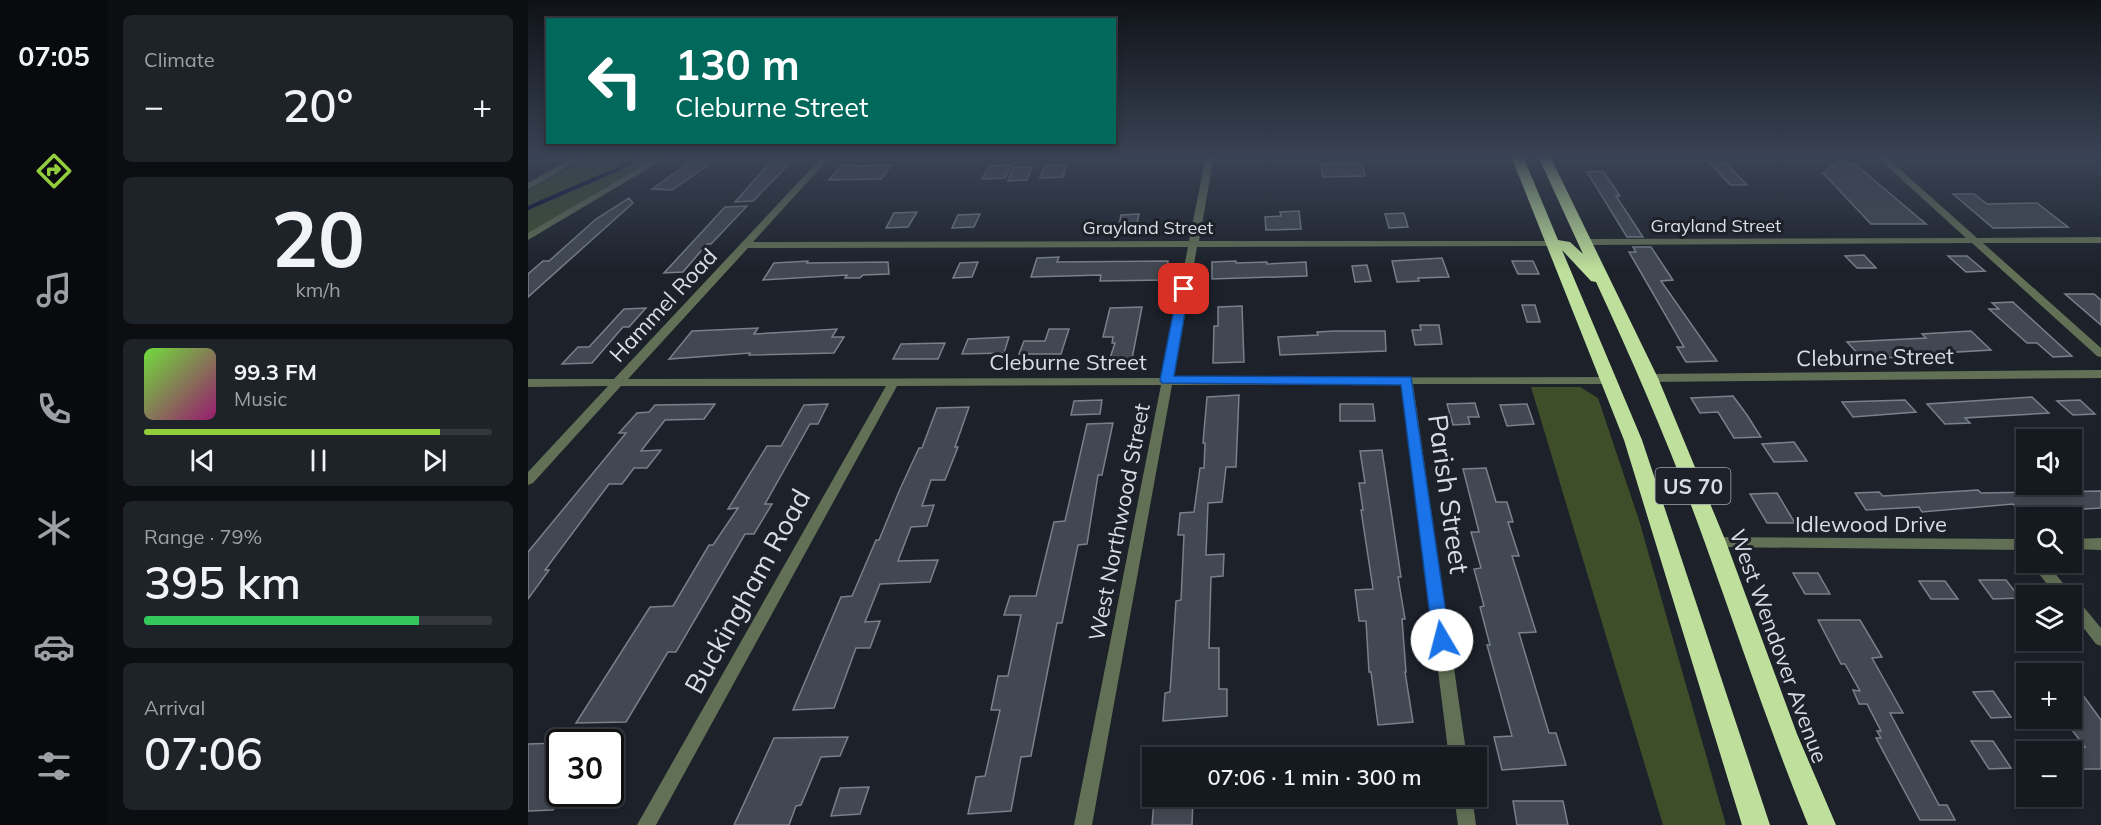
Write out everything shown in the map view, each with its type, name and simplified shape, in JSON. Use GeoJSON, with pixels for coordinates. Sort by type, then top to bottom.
{"type":"FeatureCollection","features":[{"type":"Feature","properties":{"kind":"highway","name":"US 70"},"geometry":{"type":"LineString","coordinates":[[1532,194],[1633,440],[1756,825]]}},
{"type":"Feature","properties":{"kind":"highway","name":"West Wendover Avenue"},"geometry":{"type":"LineString","coordinates":[[1562,194],[1649,378],[1715,543],[1784,734],[1822,825]]}},
{"type":"Feature","properties":{"kind":"highway"},"geometry":{"type":"LineString","coordinates":[[1551,243],[1565,245],[1571,249],[1605,288]]}},
{"type":"Feature","properties":{"kind":"street"},"geometry":{"type":"LineString","coordinates":[[528,237],[600,194]]}},
{"type":"Feature","properties":{"kind":"street","name":"Hammel Road"},"geometry":{"type":"LineString","coordinates":[[528,480],[792,194]]}},
{"type":"Feature","properties":{"kind":"street","name":"West Northwood Street"},"geometry":{"type":"LineString","coordinates":[[1083,825],[1202,194]]}},
{"type":"Feature","properties":{"kind":"street"},"geometry":{"type":"LineString","coordinates":[[1923,194],[2101,354]]}},
{"type":"Feature","properties":{"kind":"street","name":"Grayland Street"},"geometry":{"type":"LineString","coordinates":[[1584,242],[2101,240]]}},
{"type":"Feature","properties":{"kind":"street","name":"Grayland Street"},"geometry":{"type":"LineString","coordinates":[[745,245],[1551,243]]}},
{"type":"Feature","properties":{"kind":"street","name":"Cleburne Street"},"geometry":{"type":"LineString","coordinates":[[1649,378],[2101,374]]}},
{"type":"Feature","properties":{"kind":"street","name":"Parish Street"},"geometry":{"type":"LineString","coordinates":[[1407,380],[1457,747]]}},
{"type":"Feature","properties":{"kind":"street","name":"Cleburne Street"},"geometry":{"type":"LineString","coordinates":[[528,383],[1608,380]]}},
{"type":"Feature","properties":{"kind":"street","name":"Buckingham Road"},"geometry":{"type":"LineString","coordinates":[[646,825],[893,383]]}},
{"type":"Feature","properties":{"kind":"street","name":"Idlewood Drive"},"geometry":{"type":"LineString","coordinates":[[1715,543],[2016,546]]}},
{"type":"Feature","properties":{"kind":"street"},"geometry":{"type":"LineString","coordinates":[[2082,544],[2101,544]]}},
{"type":"Feature","properties":{"kind":"street"},"geometry":{"type":"LineString","coordinates":[[2046,573],[2056,585]]}},
{"type":"Feature","properties":{"kind":"street"},"geometry":{"type":"LineString","coordinates":[[2082,615],[2101,639]]}},
{"type":"Feature","properties":{"kind":"street"},"geometry":{"type":"LineString","coordinates":[[1465,807],[1467,825]]}},
{"type":"Feature","properties":{"kind":"green space"},"geometry":{"type":"Polygon","coordinates":[[[528,194],[593,194],[528,234],[528,194]]]}},
{"type":"Feature","properties":{"kind":"green space"},"geometry":{"type":"Polygon","coordinates":[[[1531,387],[1580,387],[1598,398],[1639,520],[1726,825],[1663,825],[1531,387]]]}},
{"type":"Feature","properties":{"kind":"building"},"geometry":{"type":"Polygon","coordinates":[[[742,194],[759,194],[753,201],[735,202],[742,194]]]}},
{"type":"Feature","properties":{"kind":"building"},"geometry":{"type":"Polygon","coordinates":[[[1601,194],[1619,194],[1620,196],[1616,196],[1643,237],[1627,237],[1601,194]]]}},
{"type":"Feature","properties":{"kind":"building"},"geometry":{"type":"Polygon","coordinates":[[[1843,194],[1891,194],[1926,224],[1871,224],[1843,194]]]}},
{"type":"Feature","properties":{"kind":"building"},"geometry":{"type":"Polygon","coordinates":[[[1954,194],[1975,194],[1987,204],[2037,203],[2068,227],[1993,228],[1954,194]]]}},
{"type":"Feature","properties":{"kind":"building"},"geometry":{"type":"Polygon","coordinates":[[[629,198],[633,203],[528,297],[528,274],[543,261],[549,261],[596,219],[629,198]]]}},
{"type":"Feature","properties":{"kind":"building"},"geometry":{"type":"Polygon","coordinates":[[[747,206],[711,244],[707,244],[683,272],[664,273],[725,207],[747,206]]]}},
{"type":"Feature","properties":{"kind":"building"},"geometry":{"type":"Polygon","coordinates":[[[1299,211],[1301,229],[1266,230],[1265,217],[1281,216],[1280,212],[1299,211]]]}},
{"type":"Feature","properties":{"kind":"building"},"geometry":{"type":"Polygon","coordinates":[[[917,212],[908,227],[886,228],[894,213],[917,212]]]}},
{"type":"Feature","properties":{"kind":"building"},"geometry":{"type":"Polygon","coordinates":[[[1404,213],[1408,227],[1389,228],[1385,214],[1404,213]]]}},
{"type":"Feature","properties":{"kind":"building"},"geometry":{"type":"Polygon","coordinates":[[[980,214],[974,227],[952,228],[958,215],[980,214]]]}},
{"type":"Feature","properties":{"kind":"building"},"geometry":{"type":"Polygon","coordinates":[[[1139,214],[1136,229],[1118,230],[1121,215],[1139,214]]]}},
{"type":"Feature","properties":{"kind":"building"},"geometry":{"type":"Polygon","coordinates":[[[1633,247],[1651,247],[1673,280],[1661,281],[1717,361],[1686,362],[1677,347],[1684,347],[1629,252],[1636,252],[1633,247]]]}},
{"type":"Feature","properties":{"kind":"building"},"geometry":{"type":"Polygon","coordinates":[[[1864,255],[1876,268],[1857,268],[1845,256],[1864,255]]]}},
{"type":"Feature","properties":{"kind":"building"},"geometry":{"type":"Polygon","coordinates":[[[1948,256],[1967,256],[1985,271],[1966,272],[1948,256]]]}},
{"type":"Feature","properties":{"kind":"building"},"geometry":{"type":"Polygon","coordinates":[[[1059,257],[1057,262],[1168,261],[1166,280],[1100,281],[1101,275],[1031,277],[1037,258],[1059,257]]]}},
{"type":"Feature","properties":{"kind":"building"},"geometry":{"type":"Polygon","coordinates":[[[1442,258],[1449,277],[1418,278],[1419,281],[1397,282],[1392,261],[1442,258]]]}},
{"type":"Feature","properties":{"kind":"building"},"geometry":{"type":"Polygon","coordinates":[[[808,261],[807,263],[888,262],[889,274],[863,275],[860,278],[845,278],[847,275],[763,280],[774,263],[808,261]]]}},
{"type":"Feature","properties":{"kind":"building"},"geometry":{"type":"Polygon","coordinates":[[[1236,261],[1236,263],[1267,262],[1267,264],[1306,262],[1307,276],[1212,279],[1212,262],[1236,261]]]}},
{"type":"Feature","properties":{"kind":"building"},"geometry":{"type":"Polygon","coordinates":[[[1512,261],[1533,261],[1539,274],[1518,274],[1512,261]]]}},
{"type":"Feature","properties":{"kind":"building"},"geometry":{"type":"Polygon","coordinates":[[[978,262],[972,277],[953,278],[960,263],[978,262]]]}},
{"type":"Feature","properties":{"kind":"building"},"geometry":{"type":"Polygon","coordinates":[[[1367,265],[1371,281],[1355,282],[1352,266],[1367,265]]]}},
{"type":"Feature","properties":{"kind":"building"},"geometry":{"type":"Polygon","coordinates":[[[2065,294],[2094,294],[2101,300],[2101,325],[2065,294]]]}},
{"type":"Feature","properties":{"kind":"building"},"geometry":{"type":"Polygon","coordinates":[[[2013,302],[2072,356],[2053,357],[2037,343],[2027,343],[1989,309],[1999,309],[1992,303],[2013,302]]]}},
{"type":"Feature","properties":{"kind":"building"},"geometry":{"type":"Polygon","coordinates":[[[1522,305],[1535,305],[1540,322],[1527,322],[1522,305]]]}},
{"type":"Feature","properties":{"kind":"building"},"geometry":{"type":"Polygon","coordinates":[[[1242,306],[1244,362],[1213,363],[1214,326],[1218,326],[1218,307],[1242,306]]]}},
{"type":"Feature","properties":{"kind":"building"},"geometry":{"type":"Polygon","coordinates":[[[1142,307],[1131,364],[1108,364],[1115,343],[1112,343],[1113,337],[1103,337],[1110,308],[1142,307]]]}},
{"type":"Feature","properties":{"kind":"building"},"geometry":{"type":"Polygon","coordinates":[[[646,308],[629,327],[623,327],[592,363],[562,364],[578,347],[589,347],[624,309],[646,308]]]}},
{"type":"Feature","properties":{"kind":"building"},"geometry":{"type":"Polygon","coordinates":[[[1420,325],[1439,325],[1442,344],[1415,345],[1412,330],[1421,330],[1420,325]]]}},
{"type":"Feature","properties":{"kind":"building"},"geometry":{"type":"Polygon","coordinates":[[[758,328],[754,334],[837,329],[832,337],[844,337],[834,353],[749,355],[750,353],[669,359],[692,331],[758,328]]]}},
{"type":"Feature","properties":{"kind":"building"},"geometry":{"type":"Polygon","coordinates":[[[1049,329],[1069,329],[1061,354],[1019,354],[1024,341],[1045,341],[1049,329]]]}},
{"type":"Feature","properties":{"kind":"building"},"geometry":{"type":"Polygon","coordinates":[[[1385,331],[1386,351],[1280,355],[1278,337],[1318,335],[1317,332],[1385,331]]]}},
{"type":"Feature","properties":{"kind":"building"},"geometry":{"type":"Polygon","coordinates":[[[1971,331],[1991,350],[1924,354],[1927,357],[1862,358],[1847,342],[1926,338],[1922,334],[1971,331]]]}},
{"type":"Feature","properties":{"kind":"building"},"geometry":{"type":"Polygon","coordinates":[[[1009,337],[1004,353],[962,354],[968,339],[1009,337]]]}},
{"type":"Feature","properties":{"kind":"building"},"geometry":{"type":"Polygon","coordinates":[[[945,343],[938,359],[893,359],[901,344],[945,343]]]}},
{"type":"Feature","properties":{"kind":"building"},"geometry":{"type":"Polygon","coordinates":[[[1239,395],[1236,467],[1226,467],[1222,502],[1208,503],[1206,555],[1224,554],[1223,576],[1211,577],[1209,648],[1219,648],[1219,689],[1227,689],[1227,716],[1163,721],[1165,693],[1170,692],[1176,601],[1181,600],[1184,535],[1178,535],[1180,513],[1194,512],[1200,468],[1204,468],[1205,443],[1203,443],[1207,397],[1239,395]]]}},
{"type":"Feature","properties":{"kind":"building"},"geometry":{"type":"Polygon","coordinates":[[[1733,396],[1761,437],[1734,438],[1718,412],[1700,413],[1691,398],[1733,396]]]}},
{"type":"Feature","properties":{"kind":"building"},"geometry":{"type":"Polygon","coordinates":[[[2032,397],[2049,413],[1965,418],[1970,423],[1945,424],[1927,404],[2032,397]]]}},
{"type":"Feature","properties":{"kind":"building"},"geometry":{"type":"Polygon","coordinates":[[[1102,400],[1100,414],[1071,415],[1074,401],[1102,400]]]}},
{"type":"Feature","properties":{"kind":"building"},"geometry":{"type":"Polygon","coordinates":[[[1905,400],[1916,412],[1853,417],[1842,402],[1905,400]]]}},
{"type":"Feature","properties":{"kind":"building"},"geometry":{"type":"Polygon","coordinates":[[[2080,400],[2095,414],[2073,415],[2057,401],[2080,400]]]}},
{"type":"Feature","properties":{"kind":"building"},"geometry":{"type":"Polygon","coordinates":[[[1475,403],[1479,417],[1468,417],[1470,424],[1453,425],[1447,404],[1475,403]]]}},
{"type":"Feature","properties":{"kind":"building"},"geometry":{"type":"Polygon","coordinates":[[[715,404],[704,419],[665,420],[641,451],[661,450],[647,468],[634,468],[622,484],[609,484],[545,570],[549,570],[528,599],[528,552],[626,433],[619,433],[637,413],[649,412],[655,405],[715,404]]]}},
{"type":"Feature","properties":{"kind":"building"},"geometry":{"type":"Polygon","coordinates":[[[828,404],[818,424],[810,424],[765,504],[772,504],[754,534],[745,534],[676,652],[668,652],[626,722],[576,723],[650,607],[673,606],[709,545],[713,545],[738,508],[728,509],[767,446],[781,446],[804,405],[828,404]]]}},
{"type":"Feature","properties":{"kind":"building"},"geometry":{"type":"Polygon","coordinates":[[[1340,404],[1373,404],[1375,421],[1340,421],[1340,404]]]}},
{"type":"Feature","properties":{"kind":"building"},"geometry":{"type":"Polygon","coordinates":[[[1527,404],[1534,424],[1507,426],[1500,405],[1527,404]]]}},
{"type":"Feature","properties":{"kind":"building"},"geometry":{"type":"Polygon","coordinates":[[[969,407],[955,447],[958,447],[945,480],[931,480],[922,506],[934,505],[927,526],[911,527],[898,561],[938,560],[930,582],[880,584],[865,622],[880,621],[870,648],[856,648],[834,708],[793,710],[841,597],[852,596],[919,448],[922,448],[937,408],[969,407]]]}},
{"type":"Feature","properties":{"kind":"building"},"geometry":{"type":"Polygon","coordinates":[[[1113,423],[1102,475],[1098,475],[1087,544],[1078,545],[1062,623],[1057,623],[1031,756],[1021,757],[1011,811],[968,814],[976,777],[985,776],[1000,710],[991,710],[998,676],[1008,676],[1021,615],[1004,615],[1010,596],[1036,596],[1054,522],[1065,521],[1087,424],[1113,423]]]}},
{"type":"Feature","properties":{"kind":"building"},"geometry":{"type":"Polygon","coordinates":[[[1794,442],[1807,461],[1774,462],[1762,444],[1794,442]]]}},
{"type":"Feature","properties":{"kind":"building"},"geometry":{"type":"Polygon","coordinates":[[[1382,450],[1401,577],[1398,577],[1405,619],[1402,619],[1405,672],[1413,722],[1378,725],[1371,672],[1369,672],[1366,621],[1359,621],[1355,590],[1373,589],[1361,510],[1363,510],[1359,483],[1365,483],[1360,451],[1382,450]]]}},
{"type":"Feature","properties":{"kind":"building"},"geometry":{"type":"Polygon","coordinates":[[[1486,468],[1496,502],[1507,502],[1513,522],[1508,522],[1519,556],[1512,556],[1536,632],[1519,633],[1549,733],[1556,733],[1566,765],[1502,770],[1494,737],[1512,736],[1487,645],[1490,645],[1480,607],[1484,606],[1474,569],[1481,568],[1471,532],[1479,532],[1463,469],[1486,468]]]}},
{"type":"Feature","properties":{"kind":"building"},"geometry":{"type":"Polygon","coordinates":[[[1978,490],[1981,493],[2016,492],[2016,495],[2082,495],[2082,491],[2101,491],[2101,508],[2082,509],[2082,507],[2064,506],[2016,508],[2013,504],[1922,512],[1919,507],[1866,510],[1855,493],[1879,492],[1883,496],[1978,490]]]}},
{"type":"Feature","properties":{"kind":"building"},"geometry":{"type":"Polygon","coordinates":[[[1777,493],[1795,523],[1767,523],[1750,494],[1777,493]]]}},
{"type":"Feature","properties":{"kind":"building"},"geometry":{"type":"Polygon","coordinates":[[[1793,573],[1818,573],[1830,594],[1805,594],[1793,573]]]}},
{"type":"Feature","properties":{"kind":"building"},"geometry":{"type":"Polygon","coordinates":[[[1979,580],[2006,580],[2016,593],[2016,598],[1993,599],[1979,580]]]}},
{"type":"Feature","properties":{"kind":"building"},"geometry":{"type":"Polygon","coordinates":[[[1919,581],[1945,581],[1958,599],[1931,599],[1919,581]]]}},
{"type":"Feature","properties":{"kind":"building"},"geometry":{"type":"Polygon","coordinates":[[[1818,620],[1860,620],[1882,657],[1872,658],[1903,713],[1890,713],[1939,805],[1947,805],[1955,820],[1920,820],[1876,738],[1881,738],[1877,731],[1881,731],[1867,704],[1859,704],[1853,690],[1860,691],[1845,664],[1841,664],[1818,620]]]}},
{"type":"Feature","properties":{"kind":"building"},"geometry":{"type":"Polygon","coordinates":[[[1993,691],[2011,717],[1991,718],[1973,692],[1993,691]]]}},
{"type":"Feature","properties":{"kind":"building"},"geometry":{"type":"Polygon","coordinates":[[[2082,694],[2101,720],[2101,769],[2083,769],[2082,747],[2085,747],[2072,730],[2082,729],[2082,694]]]}},
{"type":"Feature","properties":{"kind":"building"},"geometry":{"type":"Polygon","coordinates":[[[848,737],[840,756],[821,757],[801,805],[796,806],[789,825],[734,825],[774,738],[848,737]]]}},
{"type":"Feature","properties":{"kind":"building"},"geometry":{"type":"Polygon","coordinates":[[[1971,741],[1993,741],[2011,768],[1989,769],[1971,741]]]}},
{"type":"Feature","properties":{"kind":"building"},"geometry":{"type":"Polygon","coordinates":[[[546,743],[546,807],[555,807],[553,810],[528,811],[528,744],[546,743]]]}},
{"type":"Feature","properties":{"kind":"building"},"geometry":{"type":"Polygon","coordinates":[[[869,787],[860,814],[831,816],[840,788],[869,787]]]}},
{"type":"Feature","properties":{"kind":"building"},"geometry":{"type":"Polygon","coordinates":[[[1513,801],[1563,801],[1568,825],[1517,825],[1513,801]]]}},
{"type":"Feature","properties":{"kind":"building"},"geometry":{"type":"Polygon","coordinates":[[[1154,807],[1193,807],[1192,825],[1152,825],[1154,807]]]}},
{"type":"Feature","properties":{"kind":"waterway"},"geometry":{"type":"LineString","coordinates":[[528,208],[559,194]]}},
{"type":"Feature","properties":{"kind":"route"},"geometry":{"type":"LineString","coordinates":[[1184,289],[1167,380],[1407,380],[1442,640]]}}]}
